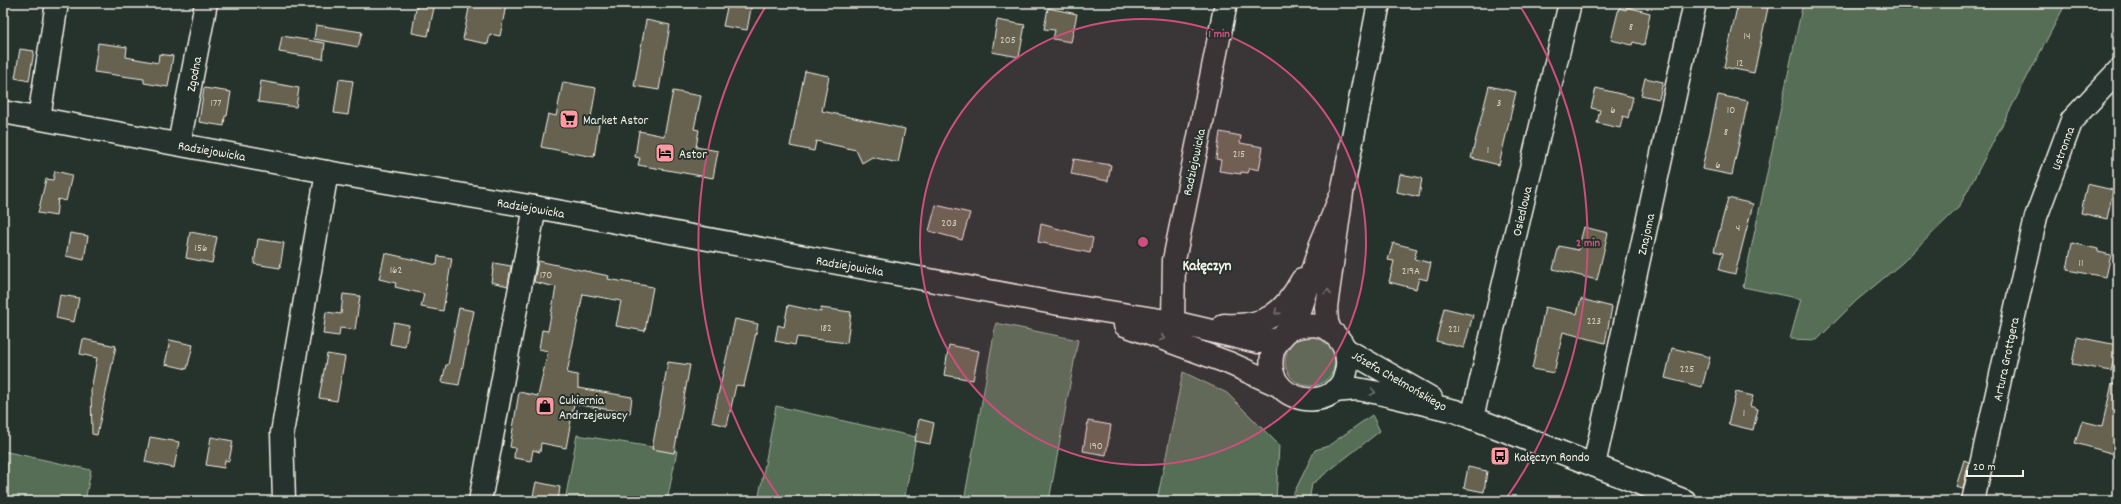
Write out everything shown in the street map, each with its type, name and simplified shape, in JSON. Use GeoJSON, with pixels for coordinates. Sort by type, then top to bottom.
{"type":"FeatureCollection","features":[{"type":"Feature","properties":{"kind":"street"},"geometry":{"type":"LineString","coordinates":[[39,118],[57,3]]}},
{"type":"Feature","properties":{"kind":"street","name":"Zgodna"},"geometry":{"type":"LineString","coordinates":[[179,144],[206,3]]}},
{"type":"Feature","properties":{"kind":"street","name":"Radziejowicka"},"geometry":{"type":"LineString","coordinates":[[1173,322],[1174,260],[1226,3]]}},
{"type":"Feature","properties":{"kind":"street"},"geometry":{"type":"LineString","coordinates":[[1342,193],[1285,334],[1273,350],[1272,363],[1274,375],[1280,386],[1287,393],[1303,399],[1320,398],[1334,391],[1346,372],[1347,360],[1345,349],[1330,330],[1327,322],[1326,307],[1342,193],[1379,3]]}},
{"type":"Feature","properties":{"kind":"street","name":"Osiedlowa"},"geometry":{"type":"LineString","coordinates":[[1464,415],[1570,3]]}},
{"type":"Feature","properties":{"kind":"street","name":"Znajoma"},"geometry":{"type":"LineString","coordinates":[[1594,465],[1695,3]]}},
{"type":"Feature","properties":{"kind":"street","name":"Ustronna"},"geometry":{"type":"LineString","coordinates":[[2036,217],[2072,120],[2118,71]]}},
{"type":"Feature","properties":{"kind":"street","name":"Radziejowicka"},"geometry":{"type":"LineString","coordinates":[[3,112],[327,172],[535,207],[1059,304],[1173,322],[1258,342],[1285,334]]}},
{"type":"Feature","properties":{"kind":"street"},"geometry":{"type":"LineString","coordinates":[[284,501],[282,433],[327,172]]}},
{"type":"Feature","properties":{"kind":"street"},"geometry":{"type":"LineString","coordinates":[[480,501],[535,207]]}},
{"type":"Feature","properties":{"kind":"street","name":"Artura Grottgera"},"geometry":{"type":"LineString","coordinates":[[1973,501],[2036,217]]}},
{"type":"Feature","properties":{"kind":"street"},"geometry":{"type":"LineString","coordinates":[[1173,322],[1241,326],[1266,321],[1279,311],[1294,295],[1321,244]]}},
{"type":"Feature","properties":{"kind":"street","name":"Radziejowicka"},"geometry":{"type":"LineString","coordinates":[[1059,304],[1169,340],[1243,369],[1280,386]]}},
{"type":"Feature","properties":{"kind":"street"},"geometry":{"type":"LineString","coordinates":[[1285,334],[1304,324],[1318,325],[1330,330]]}},
{"type":"Feature","properties":{"kind":"street","name":"Józefa Chełmońskiego"},"geometry":{"type":"LineString","coordinates":[[1345,349],[1464,415]]}},
{"type":"Feature","properties":{"kind":"street","name":"Józefa Chełmońskiego"},"geometry":{"type":"LineString","coordinates":[[1334,391],[1357,389],[1379,393],[1464,415],[1685,501]]}},
{"type":"Feature","properties":{"kind":"green space"},"geometry":{"type":"Polygon","coordinates":[[[1803,3],[2066,3],[1959,207],[1902,263],[1856,301],[1817,340],[1790,339],[1801,299],[1743,287],[1803,3]]]}},
{"type":"Feature","properties":{"kind":"green space"},"geometry":{"type":"Polygon","coordinates":[[[996,323],[1078,340],[1049,501],[964,501],[996,323]]]}},
{"type":"Feature","properties":{"kind":"green space"},"geometry":{"type":"Polygon","coordinates":[[[1310,336],[1320,338],[1328,343],[1333,351],[1335,361],[1333,371],[1328,379],[1320,384],[1310,386],[1300,384],[1292,379],[1287,371],[1285,361],[1287,351],[1292,343],[1300,338],[1310,336]]]}},
{"type":"Feature","properties":{"kind":"green space"},"geometry":{"type":"Polygon","coordinates":[[[1183,372],[1227,393],[1279,445],[1276,501],[1157,501],[1183,372]]]}},
{"type":"Feature","properties":{"kind":"green space"},"geometry":{"type":"Polygon","coordinates":[[[776,406],[916,437],[904,501],[758,501],[776,406]]]}},
{"type":"Feature","properties":{"kind":"green space"},"geometry":{"type":"Polygon","coordinates":[[[1372,415],[1380,431],[1312,484],[1309,501],[1290,501],[1315,450],[1328,446],[1372,415]]]}},
{"type":"Feature","properties":{"kind":"green space"},"geometry":{"type":"Polygon","coordinates":[[[577,435],[677,451],[667,501],[565,501],[577,435]]]}},
{"type":"Feature","properties":{"kind":"green space"},"geometry":{"type":"Polygon","coordinates":[[[3,451],[91,470],[85,501],[3,501],[3,451]]]}},
{"type":"Feature","properties":{"kind":"building"},"geometry":{"type":"Polygon","coordinates":[[[417,3],[435,3],[428,36],[412,33],[417,3]]]}},
{"type":"Feature","properties":{"kind":"building"},"geometry":{"type":"Polygon","coordinates":[[[470,3],[506,5],[500,36],[490,34],[488,44],[463,39],[470,3]]]}},
{"type":"Feature","properties":{"kind":"building"},"geometry":{"type":"Polygon","coordinates":[[[728,3],[752,3],[747,30],[723,26],[728,3]]]}},
{"type":"Feature","properties":{"kind":"building"},"geometry":{"type":"Polygon","coordinates":[[[1738,3],[1769,3],[1754,73],[1724,67],[1738,3]]]}},
{"type":"Feature","properties":{"kind":"building"},"geometry":{"type":"Polygon","coordinates":[[[1627,7],[1650,13],[1644,45],[1633,42],[1632,45],[1611,40],[1619,8],[1626,10],[1627,7]]]}},
{"type":"Feature","properties":{"kind":"building"},"geometry":{"type":"Polygon","coordinates":[[[1048,8],[1077,14],[1071,42],[1053,39],[1055,30],[1044,29],[1048,8]]]}},
{"type":"Feature","properties":{"kind":"building"},"geometry":{"type":"Polygon","coordinates":[[[646,20],[670,25],[659,90],[634,86],[646,20]]]}},
{"type":"Feature","properties":{"kind":"building"},"geometry":{"type":"Polygon","coordinates":[[[997,20],[1025,25],[1019,57],[992,52],[997,20]]]}},
{"type":"Feature","properties":{"kind":"building"},"geometry":{"type":"Polygon","coordinates":[[[316,25],[362,32],[358,47],[314,39],[316,25]]]}},
{"type":"Feature","properties":{"kind":"building"},"geometry":{"type":"Polygon","coordinates":[[[282,36],[325,43],[323,59],[279,52],[282,36]]]}},
{"type":"Feature","properties":{"kind":"building"},"geometry":{"type":"Polygon","coordinates":[[[98,43],[127,47],[126,57],[158,63],[159,54],[173,56],[168,87],[144,83],[144,79],[94,72],[98,43]]]}},
{"type":"Feature","properties":{"kind":"building"},"geometry":{"type":"Polygon","coordinates":[[[20,49],[34,51],[29,81],[15,78],[20,49]]]}},
{"type":"Feature","properties":{"kind":"building"},"geometry":{"type":"Polygon","coordinates":[[[805,71],[829,76],[822,111],[905,129],[898,163],[872,157],[862,163],[856,150],[816,141],[814,151],[790,146],[805,71]]]}},
{"type":"Feature","properties":{"kind":"building"},"geometry":{"type":"Polygon","coordinates":[[[1645,78],[1663,82],[1659,99],[1641,95],[1645,78]]]}},
{"type":"Feature","properties":{"kind":"building"},"geometry":{"type":"Polygon","coordinates":[[[339,79],[353,81],[348,115],[334,113],[339,79]]]}},
{"type":"Feature","properties":{"kind":"building"},"geometry":{"type":"Polygon","coordinates":[[[261,81],[299,88],[296,107],[258,102],[261,81]]]}},
{"type":"Feature","properties":{"kind":"building","name":"Market Astor"},"geometry":{"type":"Polygon","coordinates":[[[563,82],[596,88],[590,123],[599,124],[594,157],[541,147],[548,114],[556,116],[563,82]]]}},
{"type":"Feature","properties":{"kind":"building"},"geometry":{"type":"Polygon","coordinates":[[[1489,86],[1516,92],[1499,165],[1471,158],[1489,86]]]}},
{"type":"Feature","properties":{"kind":"building"},"geometry":{"type":"Polygon","coordinates":[[[204,88],[231,92],[224,126],[199,122],[204,88]]]}},
{"type":"Feature","properties":{"kind":"building"},"geometry":{"type":"Polygon","coordinates":[[[1596,88],[1633,97],[1628,118],[1623,116],[1620,128],[1597,123],[1600,110],[1591,108],[1596,88]]]}},
{"type":"Feature","properties":{"kind":"building"},"geometry":{"type":"Polygon","coordinates":[[[673,91],[701,96],[694,129],[699,130],[696,147],[718,151],[713,178],[638,165],[640,158],[635,157],[639,131],[664,136],[673,91]]]}},
{"type":"Feature","properties":{"kind":"building"},"geometry":{"type":"Polygon","coordinates":[[[1718,95],[1748,101],[1732,175],[1702,169],[1718,95]]]}},
{"type":"Feature","properties":{"kind":"building"},"geometry":{"type":"Polygon","coordinates":[[[1220,132],[1241,136],[1240,143],[1263,147],[1259,170],[1250,168],[1248,173],[1241,172],[1241,174],[1219,171],[1221,160],[1216,159],[1220,132]]]}},
{"type":"Feature","properties":{"kind":"building"},"geometry":{"type":"Polygon","coordinates":[[[1074,159],[1111,165],[1108,181],[1071,174],[1074,159]]]}},
{"type":"Feature","properties":{"kind":"building"},"geometry":{"type":"Polygon","coordinates":[[[55,171],[72,175],[66,201],[58,199],[56,216],[38,213],[46,179],[53,180],[55,171]]]}},
{"type":"Feature","properties":{"kind":"building"},"geometry":{"type":"Polygon","coordinates":[[[1400,174],[1422,178],[1419,197],[1397,192],[1400,174]]]}},
{"type":"Feature","properties":{"kind":"building"},"geometry":{"type":"Polygon","coordinates":[[[2087,184],[2113,190],[2107,219],[2081,213],[2087,184]]]}},
{"type":"Feature","properties":{"kind":"building"},"geometry":{"type":"Polygon","coordinates":[[[1728,198],[1753,204],[1735,274],[1719,270],[1723,253],[1714,251],[1728,198]]]}},
{"type":"Feature","properties":{"kind":"building"},"geometry":{"type":"Polygon","coordinates":[[[936,205],[970,213],[962,240],[929,231],[936,205]]]}},
{"type":"Feature","properties":{"kind":"building"},"geometry":{"type":"Polygon","coordinates":[[[1041,224],[1093,238],[1090,253],[1038,242],[1041,224]]]}},
{"type":"Feature","properties":{"kind":"building"},"geometry":{"type":"Polygon","coordinates":[[[1584,227],[1608,233],[1597,280],[1553,269],[1559,246],[1578,250],[1584,227]]]}},
{"type":"Feature","properties":{"kind":"building"},"geometry":{"type":"Polygon","coordinates":[[[190,232],[217,237],[212,263],[186,258],[190,232]]]}},
{"type":"Feature","properties":{"kind":"building"},"geometry":{"type":"Polygon","coordinates":[[[70,233],[88,236],[84,260],[66,256],[70,233]]]}},
{"type":"Feature","properties":{"kind":"building"},"geometry":{"type":"Polygon","coordinates":[[[258,239],[284,243],[280,268],[254,264],[258,239]]]}},
{"type":"Feature","properties":{"kind":"building"},"geometry":{"type":"Polygon","coordinates":[[[1393,243],[1417,249],[1414,259],[1431,263],[1427,280],[1419,278],[1416,289],[1389,282],[1394,261],[1388,260],[1393,243]]]}},
{"type":"Feature","properties":{"kind":"building"},"geometry":{"type":"Polygon","coordinates":[[[2072,243],[2098,249],[2098,252],[2111,255],[2106,277],[2067,270],[2072,243]]]}},
{"type":"Feature","properties":{"kind":"building"},"geometry":{"type":"Polygon","coordinates":[[[385,253],[437,265],[438,256],[452,258],[443,311],[421,307],[424,294],[395,287],[396,283],[379,279],[385,253]]]}},
{"type":"Feature","properties":{"kind":"building"},"geometry":{"type":"Polygon","coordinates":[[[538,261],[609,276],[608,279],[653,287],[645,331],[616,326],[621,301],[583,294],[567,373],[578,375],[578,388],[632,397],[630,413],[574,404],[566,448],[541,443],[540,452],[533,450],[531,461],[514,458],[515,448],[510,447],[519,392],[538,396],[548,351],[539,349],[542,330],[548,331],[556,287],[534,282],[538,261]]]}},
{"type":"Feature","properties":{"kind":"building"},"geometry":{"type":"Polygon","coordinates":[[[494,263],[511,266],[508,286],[491,282],[494,263]]]}},
{"type":"Feature","properties":{"kind":"building"},"geometry":{"type":"Polygon","coordinates":[[[343,294],[360,296],[355,330],[340,328],[339,336],[323,334],[326,312],[341,314],[343,294]]]}},
{"type":"Feature","properties":{"kind":"building"},"geometry":{"type":"Polygon","coordinates":[[[60,295],[79,298],[74,322],[56,318],[60,295]]]}},
{"type":"Feature","properties":{"kind":"building"},"geometry":{"type":"Polygon","coordinates":[[[1581,299],[1612,307],[1605,343],[1563,332],[1554,373],[1532,369],[1545,307],[1577,314],[1581,299]]]}},
{"type":"Feature","properties":{"kind":"building"},"geometry":{"type":"Polygon","coordinates":[[[788,305],[821,312],[821,308],[851,312],[847,343],[797,337],[795,345],[775,341],[778,325],[784,327],[788,305]]]}},
{"type":"Feature","properties":{"kind":"building"},"geometry":{"type":"Polygon","coordinates":[[[459,308],[474,311],[459,385],[442,382],[446,365],[448,365],[459,308]]]}},
{"type":"Feature","properties":{"kind":"building"},"geometry":{"type":"Polygon","coordinates":[[[1444,308],[1473,315],[1464,348],[1436,341],[1444,308]]]}},
{"type":"Feature","properties":{"kind":"building"},"geometry":{"type":"Polygon","coordinates":[[[735,319],[758,324],[744,386],[736,385],[727,426],[712,422],[735,319]]]}},
{"type":"Feature","properties":{"kind":"building"},"geometry":{"type":"Polygon","coordinates":[[[394,322],[409,325],[405,347],[390,344],[394,322]]]}},
{"type":"Feature","properties":{"kind":"building"},"geometry":{"type":"Polygon","coordinates":[[[2077,337],[2117,345],[2111,371],[2072,364],[2077,337]]]}},
{"type":"Feature","properties":{"kind":"building"},"geometry":{"type":"Polygon","coordinates":[[[83,339],[116,346],[97,435],[92,434],[91,390],[97,358],[80,354],[83,339]]]}},
{"type":"Feature","properties":{"kind":"building"},"geometry":{"type":"Polygon","coordinates":[[[170,340],[193,345],[187,369],[165,364],[170,340]]]}},
{"type":"Feature","properties":{"kind":"building"},"geometry":{"type":"Polygon","coordinates":[[[949,345],[979,351],[973,380],[944,375],[949,345]]]}},
{"type":"Feature","properties":{"kind":"building"},"geometry":{"type":"Polygon","coordinates":[[[1672,348],[1710,357],[1702,387],[1665,378],[1672,348]]]}},
{"type":"Feature","properties":{"kind":"building"},"geometry":{"type":"Polygon","coordinates":[[[327,354],[345,357],[337,401],[319,398],[327,354]]]}},
{"type":"Feature","properties":{"kind":"building"},"geometry":{"type":"Polygon","coordinates":[[[668,362],[690,365],[674,453],[652,449],[668,362]]]}},
{"type":"Feature","properties":{"kind":"building"},"geometry":{"type":"Polygon","coordinates":[[[2112,384],[2118,385],[2118,455],[2075,443],[2082,421],[2102,426],[2112,384]]]}},
{"type":"Feature","properties":{"kind":"building"},"geometry":{"type":"Polygon","coordinates":[[[1736,392],[1753,396],[1750,406],[1758,409],[1753,430],[1728,424],[1736,392]]]}},
{"type":"Feature","properties":{"kind":"building"},"geometry":{"type":"Polygon","coordinates":[[[919,419],[934,423],[930,444],[915,441],[919,419]]]}},
{"type":"Feature","properties":{"kind":"building"},"geometry":{"type":"Polygon","coordinates":[[[1088,421],[1111,425],[1106,455],[1083,451],[1088,421]]]}},
{"type":"Feature","properties":{"kind":"building"},"geometry":{"type":"Polygon","coordinates":[[[150,437],[179,442],[174,468],[145,462],[150,437]]]}},
{"type":"Feature","properties":{"kind":"building"},"geometry":{"type":"Polygon","coordinates":[[[211,437],[233,441],[229,461],[225,460],[224,468],[206,465],[211,437]]]}},
{"type":"Feature","properties":{"kind":"building"},"geometry":{"type":"Polygon","coordinates":[[[1964,460],[1969,462],[1963,489],[1956,487],[1964,460]]]}},
{"type":"Feature","properties":{"kind":"building"},"geometry":{"type":"Polygon","coordinates":[[[1468,467],[1487,471],[1484,492],[1464,488],[1468,467]]]}},
{"type":"Feature","properties":{"kind":"building"},"geometry":{"type":"Polygon","coordinates":[[[536,482],[560,487],[558,501],[532,501],[536,482]]]}},
{"type":"Feature","properties":{"kind":"place","name":"Market Astor"},"geometry":{"type":"Point","coordinates":[569,119]}},
{"type":"Feature","properties":{"kind":"place","name":"Astor"},"geometry":{"type":"Point","coordinates":[665,153]}},
{"type":"Feature","properties":{"kind":"place","name":"Cukiernia Andrzejewscy"},"geometry":{"type":"Point","coordinates":[545,406]}},
{"type":"Feature","properties":{"kind":"place","name":"Kałęczyn Rondo"},"geometry":{"type":"Point","coordinates":[1500,456]}},
{"type":"Feature","properties":{"kind":"district","name":"Kałęczyn"},"geometry":{"type":"Point","coordinates":[1207,265]}}]}
